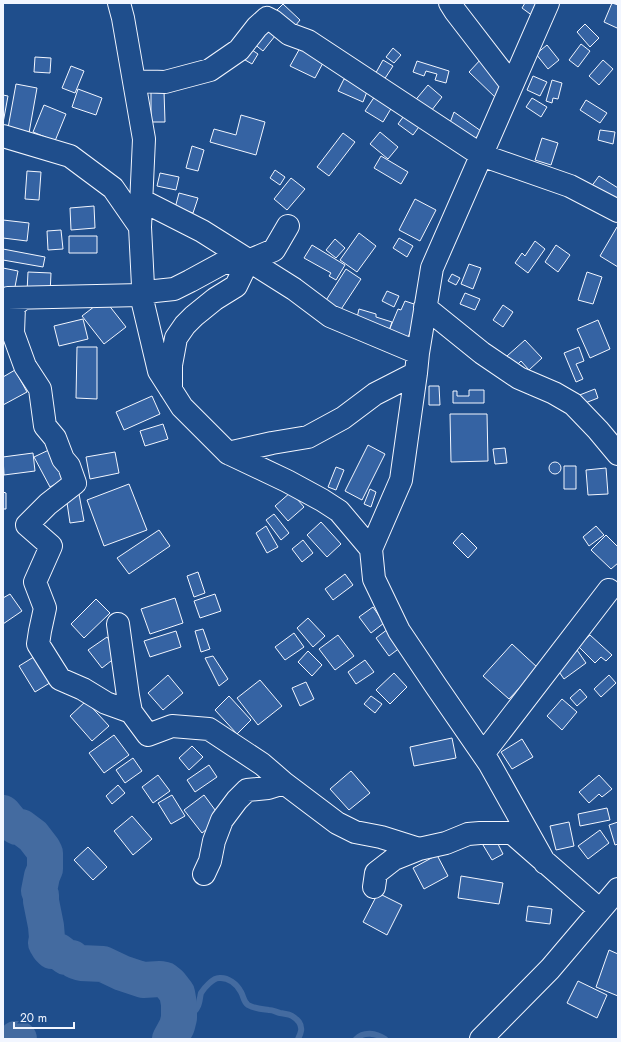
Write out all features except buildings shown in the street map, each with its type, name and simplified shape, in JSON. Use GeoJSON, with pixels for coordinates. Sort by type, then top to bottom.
{"type":"FeatureCollection","features":[{"type":"Feature","properties":{"kind":"street"},"geometry":{"type":"LineString","coordinates":[[119,3],[123,18],[144,139],[140,227],[143,286],[142,295],[159,371],[182,407],[228,453],[287,481],[339,511],[371,550]]}},
{"type":"Feature","properties":{"kind":"street"},"geometry":{"type":"LineString","coordinates":[[450,3],[512,85]]}},
{"type":"Feature","properties":{"kind":"street"},"geometry":{"type":"LineString","coordinates":[[545,863],[490,763],[399,631],[374,579],[371,550],[401,480],[425,307],[432,268],[548,3]]}},
{"type":"Feature","properties":{"kind":"street"},"geometry":{"type":"LineString","coordinates":[[134,81],[165,82],[210,70],[239,50],[257,27],[267,18],[289,34],[308,41],[481,155],[570,186],[618,211]]}},
{"type":"Feature","properties":{"kind":"street"},"geometry":{"type":"LineString","coordinates":[[3,136],[70,156],[113,188],[140,227]]}},
{"type":"Feature","properties":{"kind":"street"},"geometry":{"type":"LineString","coordinates":[[141,200],[202,231],[294,289],[330,316],[417,363]]}},
{"type":"Feature","properties":{"kind":"street"},"geometry":{"type":"LineString","coordinates":[[131,712],[106,703],[83,689],[60,679],[38,644],[45,608],[35,582],[52,546],[27,525],[48,504],[74,483],[69,466],[63,459],[56,438],[45,426],[40,389],[25,366],[13,333],[13,298],[142,295],[155,291],[174,289],[223,263],[248,261],[274,250],[288,226]]}},
{"type":"Feature","properties":{"kind":"street"},"geometry":{"type":"LineString","coordinates":[[171,391],[171,365],[176,338],[185,325],[194,316],[236,286],[248,261]]}},
{"type":"Feature","properties":{"kind":"street"},"geometry":{"type":"LineString","coordinates":[[425,307],[482,353],[519,378],[554,393],[573,404],[618,454]]}},
{"type":"Feature","properties":{"kind":"street"},"geometry":{"type":"LineString","coordinates":[[228,453],[308,437],[343,418],[417,363]]}},
{"type":"Feature","properties":{"kind":"street"},"geometry":{"type":"LineString","coordinates":[[483,754],[609,590]]}},
{"type":"Feature","properties":{"kind":"street"},"geometry":{"type":"LineString","coordinates":[[118,624],[131,712],[148,735],[172,726],[209,729],[262,764],[284,783],[337,823],[355,832],[381,837],[419,849]]}},
{"type":"Feature","properties":{"kind":"street"},"geometry":{"type":"LineString","coordinates":[[204,874],[210,861],[214,840],[222,820],[238,800],[247,790],[268,788],[284,783]]}},
{"type":"Feature","properties":{"kind":"street"},"geometry":{"type":"LineString","coordinates":[[374,887],[376,873],[394,859],[419,849],[446,843],[468,834],[512,833],[600,910]]}},
{"type":"Feature","properties":{"kind":"street"},"geometry":{"type":"LineString","coordinates":[[481,1039],[550,969],[618,890]]}},
{"type":"Feature","properties":{"kind":"waterway"},"geometry":{"type":"LineString","coordinates":[[3,813],[12,824],[17,827],[21,827],[33,836],[45,853],[45,869],[39,891],[46,926],[46,943],[49,948],[52,951],[58,951],[66,957],[72,958],[81,963],[103,964],[122,973],[143,980],[165,980],[177,993],[179,1004],[179,1018],[177,1026],[170,1039]]}},
{"type":"Feature","properties":{"kind":"waterway"},"geometry":{"type":"LineString","coordinates":[[179,1018],[189,1015],[194,1011],[198,1006],[201,993],[204,989],[217,978],[222,978],[229,980],[237,986],[248,1005],[293,1016],[301,1026],[301,1033],[298,1039]]}},
{"type":"Feature","properties":{"kind":"waterway"},"geometry":{"type":"LineString","coordinates":[[356,1039],[359,1036],[366,1034],[378,1035],[385,1039]]}}]}
